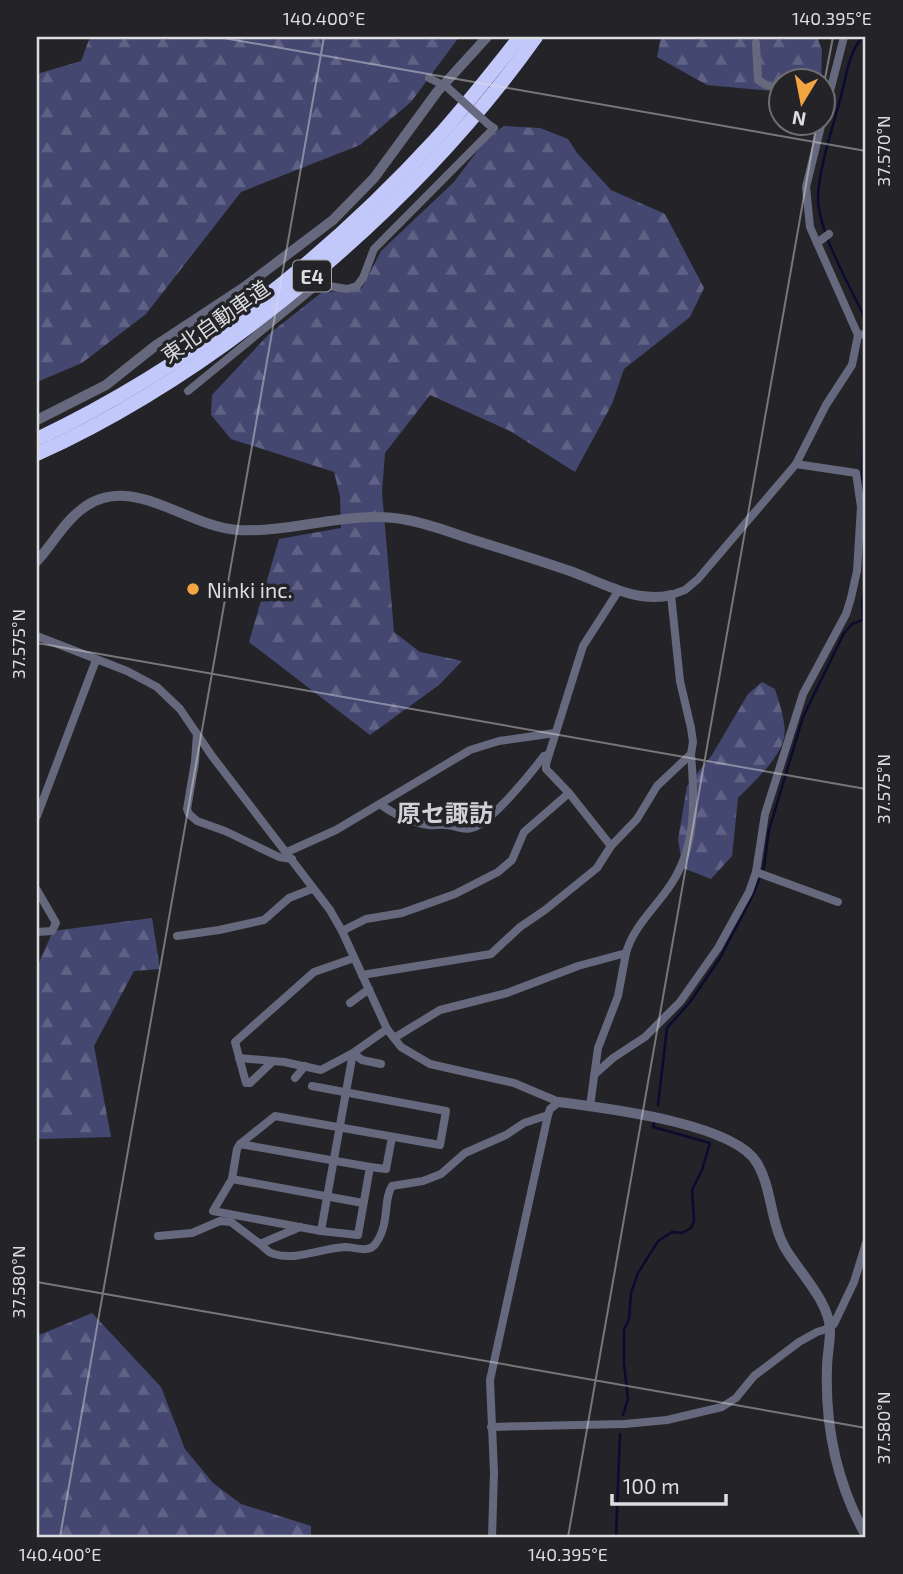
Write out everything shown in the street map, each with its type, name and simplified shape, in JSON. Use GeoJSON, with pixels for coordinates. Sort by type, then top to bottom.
{"type":"FeatureCollection","features":[{"type":"Feature","properties":{"kind":"highway","name":"東北自動車道"},"geometry":{"type":"LineString","coordinates":[[37,439],[76,421],[156,373],[257,303],[311,260],[361,215],[436,139],[520,37]]}},
{"type":"Feature","properties":{"kind":"highway","name":"東北自動車道"},"geometry":{"type":"LineString","coordinates":[[37,454],[163,384],[266,313],[318,271],[361,233],[448,144],[536,37]]}},
{"type":"Feature","properties":{"kind":"street"},"geometry":{"type":"LineString","coordinates":[[37,420],[106,385],[155,346],[243,288],[333,220],[374,178],[445,86],[487,37]]}},
{"type":"Feature","properties":{"kind":"street"},"geometry":{"type":"LineString","coordinates":[[835,66],[844,37]]}},
{"type":"Feature","properties":{"kind":"street"},"geometry":{"type":"LineString","coordinates":[[756,43],[758,79],[766,85]]}},
{"type":"Feature","properties":{"kind":"street"},"geometry":{"type":"LineString","coordinates":[[188,391],[315,287],[323,285],[347,289],[357,286],[363,278],[374,249],[494,128],[445,86],[429,78]]}},
{"type":"Feature","properties":{"kind":"street"},"geometry":{"type":"LineString","coordinates":[[37,561],[80,510],[105,498],[122,495],[149,501],[211,525],[239,530],[368,517],[409,520],[645,597],[663,597],[685,590],[698,579],[796,464],[825,405],[852,365],[862,334],[822,238],[810,227],[806,187],[819,136]]}},
{"type":"Feature","properties":{"kind":"street"},"geometry":{"type":"LineString","coordinates":[[595,1074],[613,1058],[645,1038],[680,1002],[735,920],[760,873],[765,814],[803,694],[846,614],[857,571],[862,486],[856,473],[796,464]]}},
{"type":"Feature","properties":{"kind":"street"},"geometry":{"type":"LineString","coordinates":[[611,846],[546,769],[548,755],[587,637],[619,590]]}},
{"type":"Feature","properties":{"kind":"street"},"geometry":{"type":"LineString","coordinates":[[590,1106],[598,1048],[618,996],[629,940],[669,888],[686,856],[694,811],[691,754],[693,742],[680,681],[671,595]]}},
{"type":"Feature","properties":{"kind":"street"},"geometry":{"type":"LineString","coordinates":[[37,636],[127,671],[157,687],[180,709],[312,889],[330,909],[387,1029],[401,1047],[430,1064],[514,1083],[559,1102],[667,1120],[728,1139],[751,1154],[761,1170],[774,1224],[786,1249],[818,1297],[830,1328],[827,1366],[830,1435],[845,1487],[866,1536]]}},
{"type":"Feature","properties":{"kind":"street"},"geometry":{"type":"LineString","coordinates":[[37,816],[96,660]]}},
{"type":"Feature","properties":{"kind":"street"},"geometry":{"type":"LineString","coordinates":[[197,734],[187,809],[189,814],[197,821],[225,831],[279,858],[336,830],[470,750],[499,741],[555,733]]}},
{"type":"Feature","properties":{"kind":"street"},"geometry":{"type":"LineString","coordinates":[[362,975],[491,954],[520,927],[597,868],[611,846],[637,819],[657,786],[691,754]]}},
{"type":"Feature","properties":{"kind":"street"},"geometry":{"type":"LineString","coordinates":[[380,804],[389,811],[430,826],[449,825],[471,829],[482,824],[494,813],[544,756],[548,755]]}},
{"type":"Feature","properties":{"kind":"street"},"geometry":{"type":"LineString","coordinates":[[342,931],[366,919],[402,913],[455,894],[498,872],[512,860],[524,832],[569,793]]}},
{"type":"Feature","properties":{"kind":"street"},"geometry":{"type":"LineString","coordinates":[[760,873],[838,902]]}},
{"type":"Feature","properties":{"kind":"street"},"geometry":{"type":"LineString","coordinates":[[177,936],[264,920],[289,898],[312,889]]}},
{"type":"Feature","properties":{"kind":"street"},"geometry":{"type":"LineString","coordinates":[[37,890],[56,923],[52,931],[37,932]]}},
{"type":"Feature","properties":{"kind":"street"},"geometry":{"type":"LineString","coordinates":[[394,1038],[440,1010],[507,993],[578,966],[626,953]]}},
{"type":"Feature","properties":{"kind":"street"},"geometry":{"type":"LineString","coordinates":[[273,1061],[250,1083],[246,1083],[235,1042],[314,972],[355,958]]}},
{"type":"Feature","properties":{"kind":"street"},"geometry":{"type":"LineString","coordinates":[[350,1003],[369,989]]}},
{"type":"Feature","properties":{"kind":"street"},"geometry":{"type":"LineString","coordinates":[[239,1058],[321,1070],[353,1053],[387,1029]]}},
{"type":"Feature","properties":{"kind":"street"},"geometry":{"type":"LineString","coordinates":[[353,1053],[362,1060],[381,1064]]}},
{"type":"Feature","properties":{"kind":"street"},"geometry":{"type":"LineString","coordinates":[[321,1231],[353,1053]]}},
{"type":"Feature","properties":{"kind":"street"},"geometry":{"type":"LineString","coordinates":[[295,1078],[305,1066]]}},
{"type":"Feature","properties":{"kind":"street"},"geometry":{"type":"LineString","coordinates":[[312,1086],[446,1111],[440,1145],[275,1116],[240,1144],[232,1180],[213,1211],[358,1235],[370,1167]]}},
{"type":"Feature","properties":{"kind":"street"},"geometry":{"type":"LineString","coordinates":[[492,1537],[494,1472],[490,1380],[548,1115],[550,1109],[559,1102]]}},
{"type":"Feature","properties":{"kind":"street"},"geometry":{"type":"LineString","coordinates":[[158,1236],[192,1233],[220,1221],[231,1222],[271,1254],[314,1254],[348,1247],[370,1249],[375,1245],[387,1218],[388,1195],[392,1186],[441,1174],[465,1153],[506,1135],[524,1123],[548,1115]]}},
{"type":"Feature","properties":{"kind":"street"},"geometry":{"type":"LineString","coordinates":[[240,1144],[386,1169],[392,1137]]}},
{"type":"Feature","properties":{"kind":"street"},"geometry":{"type":"LineString","coordinates":[[232,1180],[363,1203]]}},
{"type":"Feature","properties":{"kind":"street"},"geometry":{"type":"LineString","coordinates":[[260,1244],[300,1227]]}},
{"type":"Feature","properties":{"kind":"street"},"geometry":{"type":"LineString","coordinates":[[491,1427],[625,1424],[667,1420],[722,1408],[736,1398],[754,1376],[799,1342],[830,1328],[854,1282],[866,1242]]}},
{"type":"Feature","properties":{"kind":"green space"},"geometry":{"type":"Polygon","coordinates":[[[90,37],[459,37],[411,102],[360,145],[241,192],[146,314],[82,363],[37,382],[37,74],[81,61],[90,37]]]}},
{"type":"Feature","properties":{"kind":"green space"},"geometry":{"type":"Polygon","coordinates":[[[661,37],[817,37],[822,50],[821,66],[766,66],[766,90],[707,85],[657,57],[661,37]]]}},
{"type":"Feature","properties":{"kind":"green space"},"geometry":{"type":"Polygon","coordinates":[[[504,126],[540,128],[568,139],[577,153],[611,190],[665,214],[704,288],[690,317],[624,369],[612,404],[575,472],[510,431],[430,395],[385,453],[382,492],[394,632],[420,652],[462,661],[439,685],[370,735],[249,642],[279,539],[341,528],[340,496],[334,472],[231,439],[211,415],[212,395],[269,334],[321,293],[362,288],[381,251],[454,182],[487,138],[504,126]]]}},
{"type":"Feature","properties":{"kind":"green space"},"geometry":{"type":"Polygon","coordinates":[[[762,682],[775,689],[784,720],[784,738],[771,762],[738,798],[732,856],[711,879],[683,868],[678,840],[687,786],[712,755],[748,694],[762,682]]]}},
{"type":"Feature","properties":{"kind":"green space"},"geometry":{"type":"Polygon","coordinates":[[[152,918],[160,969],[134,971],[94,1046],[111,1137],[37,1139],[37,967],[53,931],[152,918]]]}},
{"type":"Feature","properties":{"kind":"green space"},"geometry":{"type":"Polygon","coordinates":[[[92,1313],[161,1387],[185,1449],[213,1483],[241,1504],[311,1526],[311,1537],[37,1537],[37,1336],[92,1313]]]}},
{"type":"Feature","properties":{"kind":"waterway"},"geometry":{"type":"LineString","coordinates":[[863,37],[854,49],[849,65],[824,158],[818,196],[828,240],[864,316]]}},
{"type":"Feature","properties":{"kind":"waterway"},"geometry":{"type":"LineString","coordinates":[[866,365],[862,490],[866,503]]}},
{"type":"Feature","properties":{"kind":"waterway"},"geometry":{"type":"LineString","coordinates":[[658,1105],[667,1028],[690,1002],[720,958],[752,897],[764,867],[769,830],[803,717],[844,633],[852,624],[863,620],[862,602],[866,581]]}},
{"type":"Feature","properties":{"kind":"waterway"},"geometry":{"type":"LineString","coordinates":[[623,1415],[628,1399],[624,1330],[629,1319],[631,1293],[638,1273],[658,1241],[672,1232],[682,1233],[691,1228],[694,1221],[692,1190],[702,1170],[710,1143],[653,1127],[654,1123]]}},
{"type":"Feature","properties":{"kind":"waterway"},"geometry":{"type":"LineString","coordinates":[[616,1537],[620,1434]]}},
{"type":"Feature","properties":{"kind":"place","name":"Ninki inc."},"geometry":{"type":"Point","coordinates":[193,589]}},
{"type":"Feature","properties":{"kind":"district","name":"原セ諏訪"},"geometry":{"type":"Point","coordinates":[445,812]}}]}
